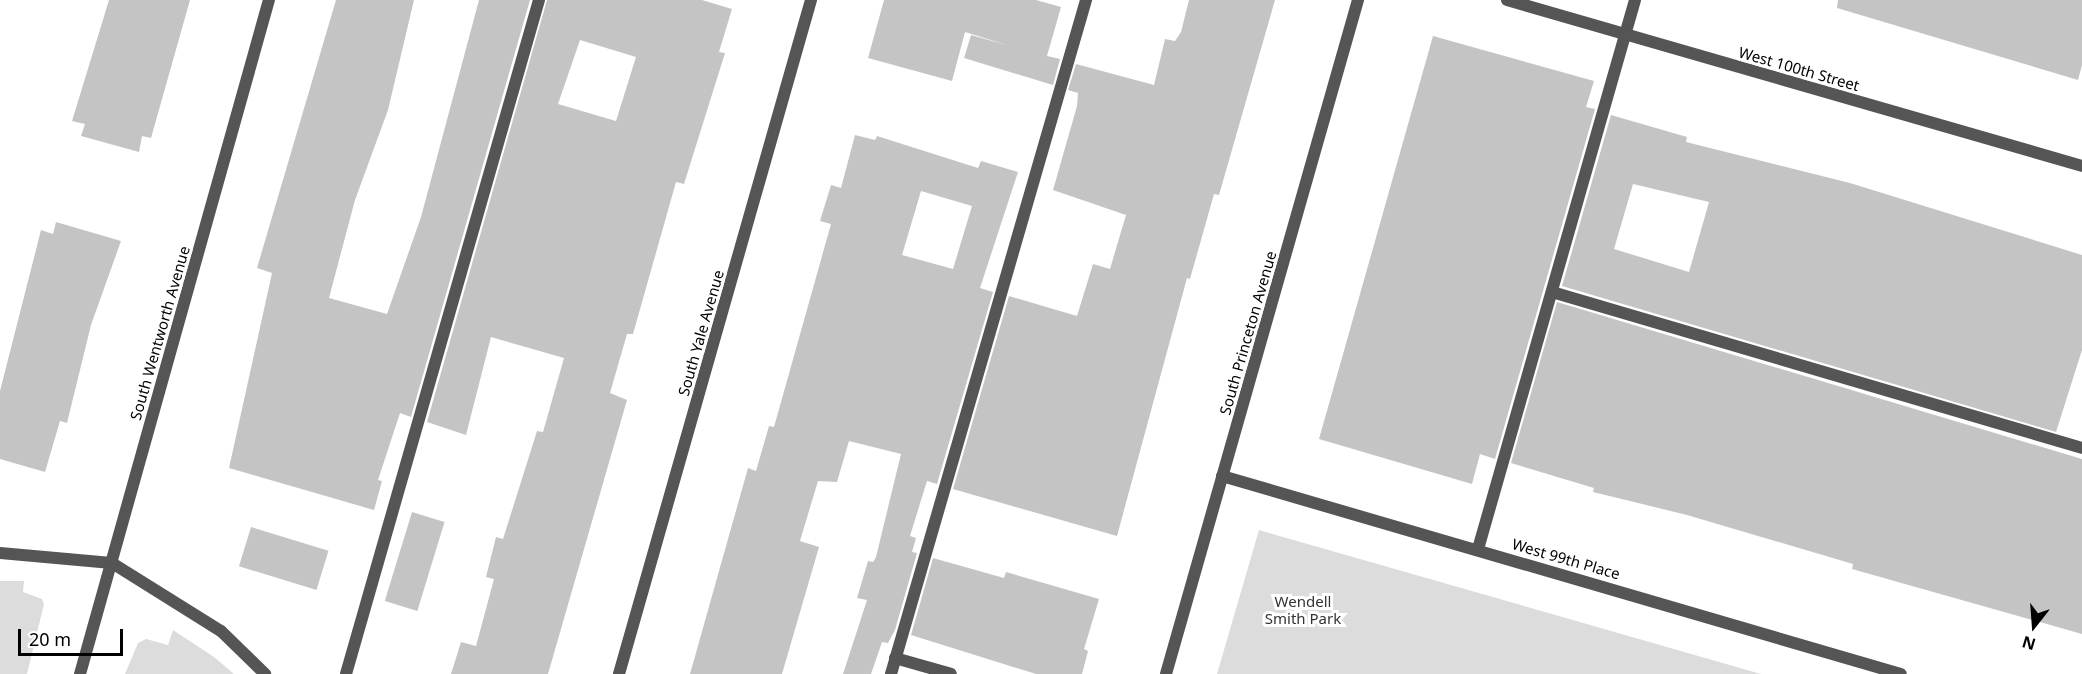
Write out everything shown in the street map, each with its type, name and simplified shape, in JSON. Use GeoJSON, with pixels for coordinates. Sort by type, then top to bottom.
{"type":"FeatureCollection","features":[{"type":"Feature","properties":{"kind":"street","name":"South Wentworth Avenue"},"geometry":{"type":"LineString","coordinates":[[80,674],[269,0]]}},
{"type":"Feature","properties":{"kind":"street"},"geometry":{"type":"LineString","coordinates":[[346,674],[538,0]]}},
{"type":"Feature","properties":{"kind":"street","name":"South Yale Avenue"},"geometry":{"type":"LineString","coordinates":[[619,674],[812,0]]}},
{"type":"Feature","properties":{"kind":"street"},"geometry":{"type":"LineString","coordinates":[[891,674],[1086,0]]}},
{"type":"Feature","properties":{"kind":"street","name":"South Princeton Avenue"},"geometry":{"type":"LineString","coordinates":[[1166,674],[1358,0]]}},
{"type":"Feature","properties":{"kind":"street","name":"West 100th Street"},"geometry":{"type":"LineString","coordinates":[[1507,0],[2082,166]]}},
{"type":"Feature","properties":{"kind":"street"},"geometry":{"type":"LineString","coordinates":[[1478,549],[1635,0]]}},
{"type":"Feature","properties":{"kind":"street"},"geometry":{"type":"LineString","coordinates":[[1552,292],[2082,447]]}},
{"type":"Feature","properties":{"kind":"street","name":"West 99th Place"},"geometry":{"type":"LineString","coordinates":[[1222,476],[1901,674]]}},
{"type":"Feature","properties":{"kind":"street"},"geometry":{"type":"LineString","coordinates":[[0,554],[112,563],[221,631],[265,674]]}},
{"type":"Feature","properties":{"kind":"street"},"geometry":{"type":"LineString","coordinates":[[895,658],[951,674]]}},
{"type":"Feature","properties":{"kind":"green space","name":"Wendell Smith Park"},"geometry":{"type":"Polygon","coordinates":[[[1259,530],[1761,674],[1217,674],[1259,530]]]}},
{"type":"Feature","properties":{"kind":"green space"},"geometry":{"type":"Polygon","coordinates":[[[0,581],[24,581],[23,592],[42,599],[44,604],[27,674],[0,674],[0,581]]]}},
{"type":"Feature","properties":{"kind":"green space"},"geometry":{"type":"Polygon","coordinates":[[[173,630],[214,657],[234,674],[125,674],[138,643],[146,639],[168,645],[173,630]]]}},
{"type":"Feature","properties":{"kind":"building"},"geometry":{"type":"Polygon","coordinates":[[[109,0],[190,0],[151,138],[142,136],[139,152],[81,136],[85,124],[72,121],[109,0]]]}},
{"type":"Feature","properties":{"kind":"building"},"geometry":{"type":"Polygon","coordinates":[[[336,0],[414,0],[388,110],[355,200],[329,298],[387,314],[421,217],[479,0],[530,0],[411,417],[400,413],[378,480],[382,481],[374,510],[229,468],[272,273],[257,268],[336,0]]]}},
{"type":"Feature","properties":{"kind":"building"},"geometry":{"type":"Polygon","coordinates":[[[547,0],[702,0],[732,9],[719,52],[725,53],[684,184],[676,182],[633,334],[627,334],[610,393],[627,400],[548,674],[451,674],[461,642],[476,646],[494,579],[486,577],[496,537],[503,539],[537,431],[543,432],[564,358],[491,337],[466,435],[427,422],[547,0]],[[580,40],[558,104],[616,121],[636,57],[580,40]]]}},
{"type":"Feature","properties":{"kind":"building"},"geometry":{"type":"Polygon","coordinates":[[[884,0],[1036,0],[1061,7],[1047,56],[1060,59],[1053,85],[964,58],[971,35],[1010,46],[965,32],[952,81],[868,58],[884,0]]]}},
{"type":"Feature","properties":{"kind":"building"},"geometry":{"type":"Polygon","coordinates":[[[1189,0],[1275,0],[1219,195],[1214,194],[1190,279],[1187,278],[1117,536],[953,489],[1009,296],[1077,316],[1093,264],[1110,269],[1126,215],[1053,190],[1077,106],[1078,93],[1068,90],[1076,64],[1154,85],[1165,39],[1175,41],[1181,32],[1189,0]]]}},
{"type":"Feature","properties":{"kind":"building"},"geometry":{"type":"Polygon","coordinates":[[[1838,0],[2082,0],[2082,65],[2078,80],[1837,8],[1838,0]]]}},
{"type":"Feature","properties":{"kind":"building"},"geometry":{"type":"Polygon","coordinates":[[[1433,36],[1594,81],[1586,107],[1595,109],[1495,459],[1480,454],[1472,484],[1319,439],[1433,36]]]}},
{"type":"Feature","properties":{"kind":"building"},"geometry":{"type":"Polygon","coordinates":[[[1611,115],[1687,137],[1686,142],[1850,183],[2082,255],[2082,350],[2056,432],[1562,286],[1611,115]],[[1633,184],[1614,249],[1689,272],[1709,202],[1633,184]]]}},
{"type":"Feature","properties":{"kind":"building"},"geometry":{"type":"Polygon","coordinates":[[[855,135],[875,140],[877,136],[978,168],[981,161],[1018,172],[980,288],[993,292],[937,484],[927,481],[910,536],[916,538],[912,552],[917,553],[895,630],[888,643],[882,642],[871,674],[843,674],[867,600],[857,598],[868,561],[873,562],[876,557],[901,454],[849,441],[837,482],[818,481],[800,541],[819,547],[782,674],[690,674],[748,468],[756,471],[769,426],[774,427],[831,224],[820,221],[831,185],[841,188],[855,135]],[[921,191],[902,255],[953,269],[972,206],[921,191]]]}},
{"type":"Feature","properties":{"kind":"building"},"geometry":{"type":"Polygon","coordinates":[[[56,222],[121,241],[91,325],[67,423],[60,421],[45,472],[0,459],[0,391],[41,230],[53,234],[56,222]]]}},
{"type":"Feature","properties":{"kind":"building"},"geometry":{"type":"Polygon","coordinates":[[[1557,302],[2082,459],[2082,634],[1852,569],[1853,564],[1687,515],[1593,492],[1594,488],[1511,463],[1557,302]]]}},
{"type":"Feature","properties":{"kind":"building"},"geometry":{"type":"Polygon","coordinates":[[[412,512],[445,522],[417,611],[385,601],[412,512]]]}},
{"type":"Feature","properties":{"kind":"building"},"geometry":{"type":"Polygon","coordinates":[[[251,527],[328,551],[316,590],[239,566],[251,527]]]}},
{"type":"Feature","properties":{"kind":"building"},"geometry":{"type":"Polygon","coordinates":[[[933,558],[1004,578],[1006,572],[1099,599],[1084,649],[1088,651],[1082,674],[1036,674],[911,635],[933,558]]]}}]}
